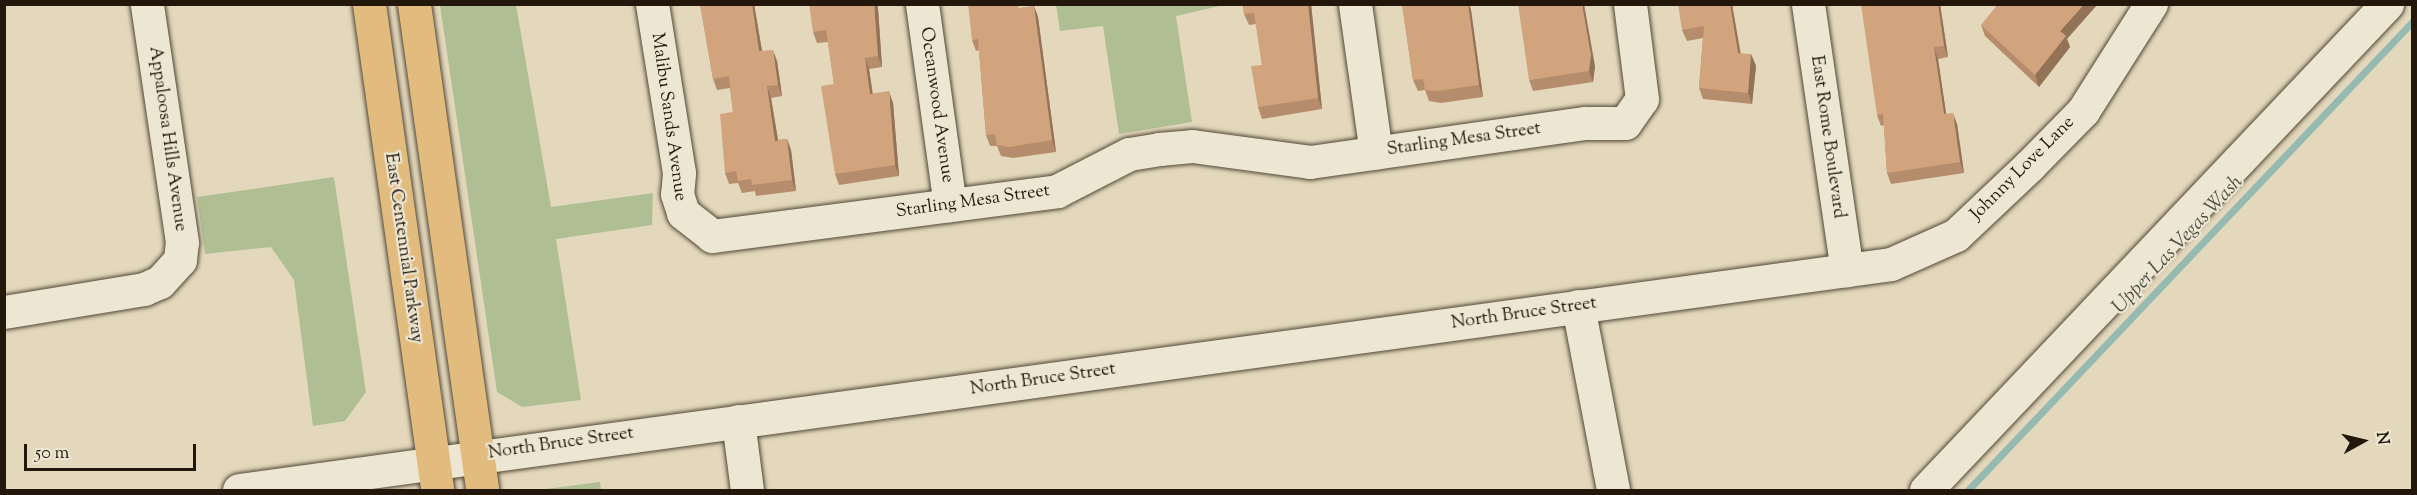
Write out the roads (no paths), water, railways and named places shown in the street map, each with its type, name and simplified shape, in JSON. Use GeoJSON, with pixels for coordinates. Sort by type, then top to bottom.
{"type":"FeatureCollection","features":[{"type":"Feature","properties":{"kind":"main road","name":"East Centennial Parkway"},"geometry":{"type":"LineString","coordinates":[[369,4],[435,476]]}},
{"type":"Feature","properties":{"kind":"main road"},"geometry":{"type":"LineString","coordinates":[[414,4],[482,490]]}},
{"type":"Feature","properties":{"kind":"street","name":"Appaloosa Hills Avenue"},"geometry":{"type":"LineString","coordinates":[[4,312],[144,289],[172,272],[182,242],[147,4]]}},
{"type":"Feature","properties":{"kind":"street","name":"Malibu Sands Avenue"},"geometry":{"type":"LineString","coordinates":[[652,4],[679,173],[677,194],[693,225]]}},
{"type":"Feature","properties":{"kind":"street","name":"Oceanwood Avenue"},"geometry":{"type":"LineString","coordinates":[[922,4],[950,205]]}},
{"type":"Feature","properties":{"kind":"street"},"geometry":{"type":"LineString","coordinates":[[1355,4],[1376,153]]}},
{"type":"Feature","properties":{"kind":"street","name":"Starling Mesa Street"},"geometry":{"type":"LineString","coordinates":[[693,225],[712,236],[727,235],[1057,191],[1129,154],[1159,149],[1201,147],[1278,161],[1376,153],[1584,123],[1625,123],[1635,113],[1642,80],[1630,4]]}},
{"type":"Feature","properties":{"kind":"street","name":"East Rome Boulevard"},"geometry":{"type":"LineString","coordinates":[[1808,4],[1847,270]]}},
{"type":"Feature","properties":{"kind":"street","name":"Johnny Love Lane"},"geometry":{"type":"LineString","coordinates":[[1847,270],[1891,264],[1956,235],[2083,111],[2151,4]]}},
{"type":"Feature","properties":{"kind":"street"},"geometry":{"type":"LineString","coordinates":[[1926,490],[2387,4]]}},
{"type":"Feature","properties":{"kind":"street","name":"North Bruce Street"},"geometry":{"type":"LineString","coordinates":[[239,490],[435,476],[477,456],[1847,270]]}},
{"type":"Feature","properties":{"kind":"street"},"geometry":{"type":"LineString","coordinates":[[1578,306],[1613,490]]}},
{"type":"Feature","properties":{"kind":"street"},"geometry":{"type":"LineString","coordinates":[[738,421],[747,490]]}},
{"type":"Feature","properties":{"kind":"waterway","name":"Upper Las Vegas Wash"},"geometry":{"type":"LineString","coordinates":[[1968,490],[2412,22]]}}]}
